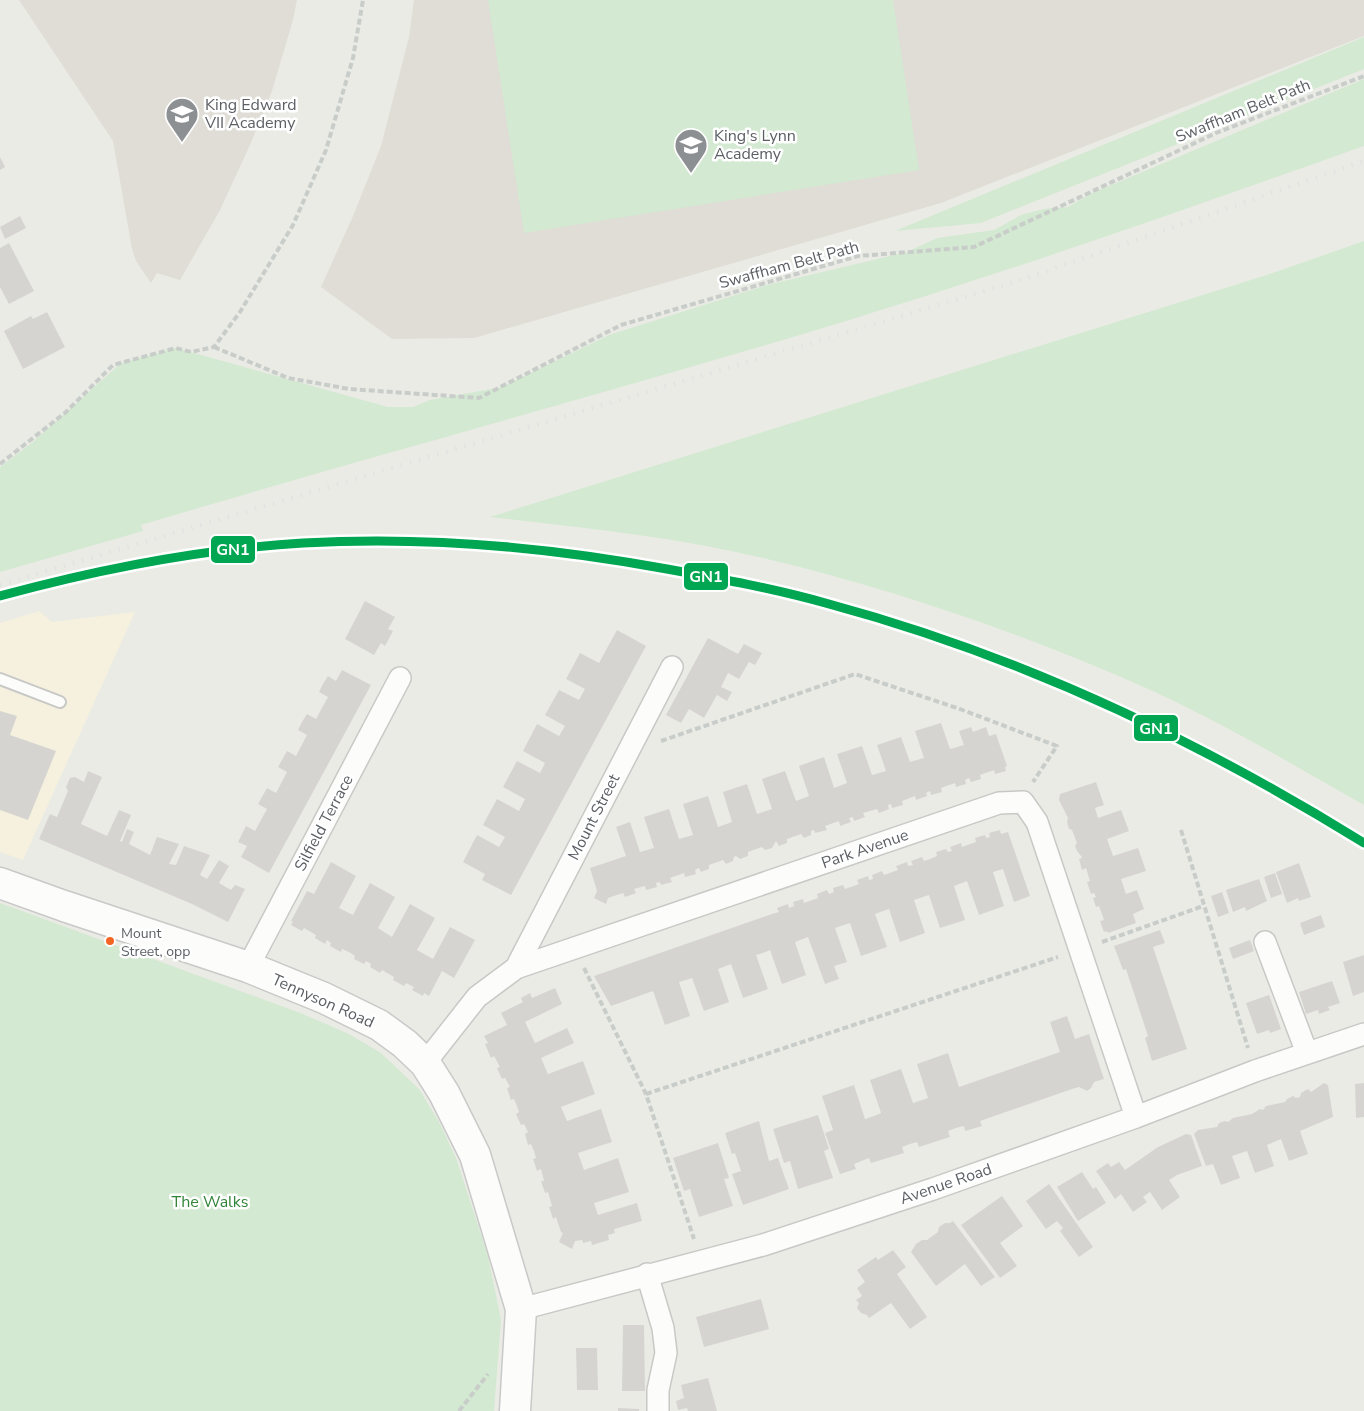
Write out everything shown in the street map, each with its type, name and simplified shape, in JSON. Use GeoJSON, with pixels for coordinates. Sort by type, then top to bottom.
{"type":"FeatureCollection","features":[{"type":"Feature","properties":{"kind":"main road","name":"Tennyson Road"},"geometry":{"type":"LineString","coordinates":[[0,883],[248,967],[324,998],[379,1025],[405,1044],[425,1063],[444,1093],[475,1155],[521,1308],[515,1411]]}},
{"type":"Feature","properties":{"kind":"street","name":"Mount Street"},"geometry":{"type":"LineString","coordinates":[[516,968],[672,667]]}},
{"type":"Feature","properties":{"kind":"street","name":"Silfield Terrace"},"geometry":{"type":"LineString","coordinates":[[248,967],[400,678]]}},
{"type":"Feature","properties":{"kind":"street","name":"Park Avenue"},"geometry":{"type":"LineString","coordinates":[[425,1063],[477,998],[516,968],[999,803],[1023,802]]}},
{"type":"Feature","properties":{"kind":"street"},"geometry":{"type":"LineString","coordinates":[[1023,802],[1037,822],[1136,1117]]}},
{"type":"Feature","properties":{"kind":"street"},"geometry":{"type":"LineString","coordinates":[[1265,942],[1308,1053]]}},
{"type":"Feature","properties":{"kind":"street","name":"Avenue Road"},"geometry":{"type":"LineString","coordinates":[[521,1308],[762,1245],[933,1189],[1136,1117],[1255,1071],[1364,1034]]}},
{"type":"Feature","properties":{"kind":"street"},"geometry":{"type":"LineString","coordinates":[[647,1274],[663,1328],[666,1353],[658,1390],[658,1411]]}},
{"type":"Feature","properties":{"kind":"lane"},"geometry":{"type":"LineString","coordinates":[[0,679],[60,702]]}},
{"type":"Feature","properties":{"kind":"path"},"geometry":{"type":"LineString","coordinates":[[0,464],[66,412],[113,365],[176,348],[191,352],[214,347],[240,312],[292,225],[326,150],[353,58],[363,0]]}},
{"type":"Feature","properties":{"kind":"path","name":"Swaffham Belt Path"},"geometry":{"type":"LineString","coordinates":[[214,347],[288,378],[349,389],[479,398],[621,325],[858,256],[974,247],[1216,133],[1364,76]]}},
{"type":"Feature","properties":{"kind":"path"},"geometry":{"type":"LineString","coordinates":[[630,747],[661,741],[855,674],[960,709],[1057,746],[1037,774],[1023,802]]}},
{"type":"Feature","properties":{"kind":"path"},"geometry":{"type":"LineString","coordinates":[[1181,830],[1255,1071]]}},
{"type":"Feature","properties":{"kind":"path"},"geometry":{"type":"LineString","coordinates":[[646,1094],[1079,950],[1203,906]]}},
{"type":"Feature","properties":{"kind":"path"},"geometry":{"type":"LineString","coordinates":[[574,949],[646,1094],[701,1261]]}},
{"type":"Feature","properties":{"kind":"shaded area","name":"King Edward VII Academy"},"geometry":{"type":"Polygon","coordinates":[[[19,0],[297,0],[272,91],[250,145],[220,210],[180,280],[157,273],[151,283],[136,261],[113,141],[19,0]]]}},
{"type":"Feature","properties":{"kind":"shaded area","name":"King's Lynn Academy"},"geometry":{"type":"Polygon","coordinates":[[[414,0],[1364,0],[1364,36],[941,203],[474,338],[392,339],[321,287],[381,146],[409,37],[414,0]]]}},
{"type":"Feature","properties":{"kind":"shaded area"},"geometry":{"type":"Polygon","coordinates":[[[39,611],[52,622],[135,612],[23,860],[0,852],[0,623],[39,611]]]}},
{"type":"Feature","properties":{"kind":"green space"},"geometry":{"type":"Polygon","coordinates":[[[488,0],[893,0],[919,170],[524,233],[488,0]]]}},
{"type":"Feature","properties":{"kind":"green space"},"geometry":{"type":"Polygon","coordinates":[[[1364,37],[1364,69],[981,223],[895,231],[1364,37]]]}},
{"type":"Feature","properties":{"kind":"green space"},"geometry":{"type":"Polygon","coordinates":[[[1364,79],[1364,146],[911,301],[670,373],[141,525],[143,531],[0,572],[0,467],[33,442],[121,363],[176,348],[388,407],[413,407],[430,400],[502,387],[609,335],[767,285],[907,252],[937,238],[994,230],[1021,215],[1043,209],[1068,207],[1090,194],[1364,79]]]}},
{"type":"Feature","properties":{"kind":"green space"},"geometry":{"type":"Polygon","coordinates":[[[1364,241],[1364,805],[1202,715],[1146,688],[1054,649],[912,599],[816,571],[733,551],[629,534],[490,517],[1270,274],[1364,241]]]}},
{"type":"Feature","properties":{"kind":"green space","name":"The Walks"},"geometry":{"type":"Polygon","coordinates":[[[0,903],[303,1014],[349,1034],[381,1053],[419,1089],[439,1122],[456,1158],[488,1256],[501,1320],[494,1411],[0,1411],[0,903]]]}},
{"type":"Feature","properties":{"kind":"building"},"geometry":{"type":"Polygon","coordinates":[[[0,157],[5,167],[0,170],[0,157]]]}},
{"type":"Feature","properties":{"kind":"building"},"geometry":{"type":"Polygon","coordinates":[[[20,216],[26,228],[5,239],[0,227],[20,216]]]}},
{"type":"Feature","properties":{"kind":"building"},"geometry":{"type":"Polygon","coordinates":[[[9,243],[34,291],[9,304],[0,287],[0,248],[9,243]]]}},
{"type":"Feature","properties":{"kind":"building"},"geometry":{"type":"Polygon","coordinates":[[[47,312],[65,347],[23,369],[4,331],[31,316],[33,319],[47,312]]]}},
{"type":"Feature","properties":{"kind":"building"},"geometry":{"type":"Polygon","coordinates":[[[365,601],[395,617],[388,629],[393,631],[385,646],[381,643],[374,655],[345,639],[365,601]]]}},
{"type":"Feature","properties":{"kind":"building"},"geometry":{"type":"Polygon","coordinates":[[[617,630],[646,646],[511,895],[482,880],[485,874],[463,862],[477,835],[499,847],[505,837],[483,825],[497,799],[519,811],[525,799],[503,787],[517,761],[540,773],[545,763],[523,751],[537,724],[559,736],[565,726],[545,715],[559,690],[579,700],[585,689],[566,679],[580,653],[599,663],[617,630]]]}},
{"type":"Feature","properties":{"kind":"building"},"geometry":{"type":"Polygon","coordinates":[[[708,638],[738,654],[744,644],[762,653],[755,665],[749,662],[739,679],[728,673],[721,687],[732,692],[727,701],[717,695],[704,718],[689,709],[681,723],[666,715],[708,638]]]}},
{"type":"Feature","properties":{"kind":"building"},"geometry":{"type":"Polygon","coordinates":[[[342,670],[371,685],[269,873],[241,857],[247,846],[238,842],[246,826],[255,831],[267,809],[258,804],[267,788],[276,793],[287,772],[278,767],[287,751],[296,756],[307,735],[298,730],[302,722],[307,714],[316,719],[328,697],[319,692],[323,684],[328,676],[336,681],[342,670]]]}},
{"type":"Feature","properties":{"kind":"building"},"geometry":{"type":"Polygon","coordinates":[[[0,711],[17,716],[10,735],[56,751],[28,820],[0,810],[0,711]]]}},
{"type":"Feature","properties":{"kind":"building"},"geometry":{"type":"Polygon","coordinates":[[[941,723],[950,749],[964,745],[959,731],[971,727],[973,732],[986,727],[989,736],[996,734],[1007,766],[1006,771],[995,774],[994,770],[980,775],[981,779],[971,782],[969,778],[965,780],[966,784],[956,787],[955,783],[941,788],[942,792],[931,795],[930,791],[926,793],[927,796],[916,800],[915,796],[902,801],[903,805],[892,808],[891,804],[888,805],[889,809],[879,813],[877,809],[863,813],[865,817],[854,821],[853,817],[849,818],[851,822],[840,826],[839,821],[825,826],[827,830],[815,833],[814,830],[811,831],[811,835],[804,838],[801,834],[787,839],[787,843],[779,846],[776,841],[772,848],[765,850],[762,847],[748,852],[748,856],[740,859],[736,856],[733,861],[726,864],[723,860],[709,865],[709,869],[701,872],[699,868],[695,870],[696,874],[685,877],[684,873],[670,878],[672,882],[661,885],[660,882],[656,883],[657,887],[646,890],[645,886],[634,889],[636,893],[625,897],[623,893],[608,898],[606,904],[594,898],[597,891],[590,868],[626,856],[616,827],[630,822],[640,852],[654,848],[644,817],[669,809],[679,839],[693,835],[683,804],[708,796],[718,827],[732,822],[723,792],[747,784],[757,814],[772,809],[762,779],[785,771],[796,801],[809,796],[799,766],[824,757],[834,788],[847,783],[837,754],[862,746],[872,775],[886,771],[877,745],[901,737],[910,762],[924,758],[915,731],[941,723]]]}},
{"type":"Feature","properties":{"kind":"building"},"geometry":{"type":"Polygon","coordinates":[[[88,771],[102,777],[81,824],[107,836],[119,810],[131,815],[120,841],[122,842],[127,829],[134,832],[129,844],[150,855],[157,837],[179,844],[169,864],[176,865],[184,846],[210,855],[200,875],[207,879],[219,860],[229,866],[219,883],[231,890],[235,885],[245,889],[228,922],[192,904],[39,839],[50,814],[57,817],[68,791],[66,787],[70,778],[75,777],[84,782],[88,771]]]}},
{"type":"Feature","properties":{"kind":"building"},"geometry":{"type":"Polygon","coordinates":[[[1096,782],[1104,805],[1095,808],[1098,818],[1121,810],[1129,831],[1107,839],[1113,856],[1138,848],[1146,871],[1121,879],[1126,894],[1137,890],[1144,909],[1133,914],[1136,923],[1108,933],[1104,932],[1100,921],[1104,920],[1099,906],[1096,907],[1094,893],[1091,894],[1086,868],[1082,870],[1079,859],[1082,858],[1075,846],[1077,843],[1072,830],[1069,829],[1068,818],[1059,800],[1060,794],[1096,782]]]}},
{"type":"Feature","properties":{"kind":"building"},"geometry":{"type":"Polygon","coordinates":[[[1000,830],[1001,834],[1008,832],[1030,896],[1014,902],[1003,869],[993,872],[1004,906],[979,915],[967,881],[954,886],[965,920],[940,928],[929,895],[914,900],[925,933],[900,942],[889,909],[875,914],[887,947],[861,956],[850,923],[835,928],[847,962],[834,966],[839,979],[825,984],[808,937],[795,942],[806,975],[782,984],[770,950],[756,955],[768,989],[743,998],[731,964],[718,969],[729,1002],[704,1011],[692,978],[679,982],[690,1016],[665,1025],[653,991],[611,1006],[594,976],[779,912],[777,908],[788,904],[789,908],[794,906],[793,902],[803,899],[804,903],[818,898],[817,894],[827,890],[829,894],[834,892],[833,888],[843,885],[845,889],[859,884],[857,880],[868,876],[869,880],[873,879],[872,875],[882,871],[884,875],[898,870],[896,866],[907,862],[908,866],[913,865],[911,861],[922,857],[924,861],[930,859],[937,856],[936,852],[946,849],[948,852],[952,851],[950,847],[961,843],[962,847],[976,842],[975,838],[985,835],[986,838],[990,837],[989,833],[1000,830]]]}},
{"type":"Feature","properties":{"kind":"building"},"geometry":{"type":"Polygon","coordinates":[[[331,862],[356,876],[339,908],[353,915],[370,883],[395,897],[378,928],[392,937],[410,904],[435,918],[417,950],[433,959],[450,927],[475,940],[454,978],[442,971],[429,996],[424,993],[423,996],[412,990],[414,987],[406,983],[404,986],[382,970],[380,973],[370,967],[371,964],[366,961],[364,964],[354,959],[355,956],[349,952],[342,949],[341,952],[330,946],[331,943],[327,940],[325,944],[304,928],[302,931],[291,925],[307,891],[314,894],[331,862]]]}},
{"type":"Feature","properties":{"kind":"building"},"geometry":{"type":"Polygon","coordinates":[[[1299,863],[1311,897],[1299,901],[1298,898],[1287,903],[1276,872],[1299,863]]]}},
{"type":"Feature","properties":{"kind":"building"},"geometry":{"type":"Polygon","coordinates":[[[1275,873],[1282,894],[1271,898],[1264,877],[1275,873]]]}},
{"type":"Feature","properties":{"kind":"building"},"geometry":{"type":"Polygon","coordinates":[[[1259,879],[1267,901],[1246,911],[1245,907],[1233,912],[1226,890],[1259,879]]]}},
{"type":"Feature","properties":{"kind":"building"},"geometry":{"type":"Polygon","coordinates":[[[1222,892],[1229,913],[1218,917],[1211,896],[1222,892]]]}},
{"type":"Feature","properties":{"kind":"building"},"geometry":{"type":"Polygon","coordinates":[[[1321,915],[1325,927],[1304,935],[1300,923],[1321,915]]]}},
{"type":"Feature","properties":{"kind":"building"},"geometry":{"type":"Polygon","coordinates":[[[1160,930],[1165,943],[1153,947],[1187,1049],[1152,1061],[1145,1038],[1148,1036],[1126,969],[1123,970],[1114,946],[1160,930]]]}},
{"type":"Feature","properties":{"kind":"building"},"geometry":{"type":"Polygon","coordinates":[[[1250,940],[1254,951],[1233,959],[1229,948],[1250,940]]]}},
{"type":"Feature","properties":{"kind":"building"},"geometry":{"type":"Polygon","coordinates":[[[1364,955],[1364,992],[1353,996],[1343,962],[1364,955]]]}},
{"type":"Feature","properties":{"kind":"building"},"geometry":{"type":"Polygon","coordinates":[[[1332,981],[1340,1003],[1328,1007],[1330,1010],[1319,1014],[1318,1010],[1306,1014],[1299,992],[1332,981]]]}},
{"type":"Feature","properties":{"kind":"building"},"geometry":{"type":"Polygon","coordinates":[[[555,988],[562,1004],[525,1022],[535,1043],[567,1028],[574,1043],[541,1058],[548,1074],[583,1061],[595,1094],[561,1107],[567,1121],[601,1109],[612,1142],[578,1153],[584,1170],[618,1158],[629,1192],[594,1203],[598,1215],[637,1203],[642,1221],[614,1229],[615,1233],[608,1235],[609,1240],[592,1245],[591,1241],[583,1243],[582,1240],[575,1241],[572,1249],[559,1242],[563,1233],[556,1217],[553,1219],[548,1192],[545,1193],[541,1181],[544,1181],[541,1169],[537,1171],[533,1159],[536,1158],[534,1151],[531,1144],[528,1145],[525,1134],[528,1132],[524,1124],[521,1125],[516,1114],[519,1112],[517,1106],[514,1099],[511,1100],[507,1088],[510,1087],[505,1078],[502,1079],[497,1068],[500,1067],[494,1056],[491,1058],[484,1036],[507,1025],[501,1013],[523,1002],[521,998],[530,993],[532,998],[555,988]]]}},
{"type":"Feature","properties":{"kind":"building"},"geometry":{"type":"Polygon","coordinates":[[[1269,995],[1281,1029],[1257,1034],[1246,1003],[1269,995]]]}},
{"type":"Feature","properties":{"kind":"building"},"geometry":{"type":"Polygon","coordinates":[[[1067,1016],[1075,1039],[1089,1034],[1104,1079],[1094,1082],[1087,1091],[1079,1087],[1072,1089],[980,1121],[982,1126],[965,1131],[964,1126],[948,1131],[950,1137],[919,1147],[917,1142],[902,1147],[904,1153],[871,1163],[869,1158],[854,1164],[856,1169],[840,1174],[825,1133],[833,1130],[822,1096],[854,1085],[865,1119],[881,1113],[870,1080],[901,1069],[913,1103],[928,1098],[917,1064],[948,1053],[959,1087],[1060,1052],[1050,1022],[1067,1016]]]}},
{"type":"Feature","properties":{"kind":"building"},"geometry":{"type":"Polygon","coordinates":[[[1324,1083],[1328,1085],[1333,1117],[1300,1131],[1308,1154],[1289,1161],[1281,1139],[1267,1145],[1274,1166],[1255,1173],[1247,1151],[1232,1156],[1240,1178],[1221,1185],[1213,1164],[1206,1166],[1194,1134],[1198,1130],[1217,1127],[1219,1123],[1252,1114],[1260,1109],[1263,1110],[1266,1106],[1285,1102],[1293,1096],[1300,1097],[1301,1093],[1308,1089],[1311,1092],[1324,1083]]]}},
{"type":"Feature","properties":{"kind":"building"},"geometry":{"type":"Polygon","coordinates":[[[1364,1083],[1364,1117],[1356,1118],[1355,1084],[1364,1083]]]}},
{"type":"Feature","properties":{"kind":"building"},"geometry":{"type":"Polygon","coordinates":[[[818,1115],[829,1149],[824,1151],[833,1178],[798,1189],[790,1161],[784,1163],[773,1129],[818,1115]]]}},
{"type":"Feature","properties":{"kind":"building"},"geometry":{"type":"Polygon","coordinates":[[[759,1121],[769,1161],[778,1158],[789,1189],[743,1205],[732,1174],[741,1171],[725,1133],[759,1121]]]}},
{"type":"Feature","properties":{"kind":"building"},"geometry":{"type":"Polygon","coordinates":[[[1186,1134],[1191,1135],[1202,1166],[1169,1180],[1180,1197],[1162,1210],[1150,1192],[1143,1197],[1147,1202],[1133,1212],[1121,1194],[1115,1199],[1096,1171],[1108,1163],[1111,1167],[1119,1162],[1125,1170],[1158,1147],[1186,1134]]]}},
{"type":"Feature","properties":{"kind":"building"},"geometry":{"type":"Polygon","coordinates":[[[718,1143],[729,1178],[724,1179],[733,1206],[699,1217],[690,1189],[684,1191],[673,1158],[718,1143]]]}},
{"type":"Feature","properties":{"kind":"building"},"geometry":{"type":"Polygon","coordinates":[[[1082,1172],[1093,1189],[1096,1187],[1106,1203],[1078,1221],[1057,1187],[1082,1172]]]}},
{"type":"Feature","properties":{"kind":"building"},"geometry":{"type":"Polygon","coordinates":[[[1049,1184],[1093,1247],[1079,1257],[1060,1231],[1063,1228],[1057,1221],[1046,1229],[1026,1201],[1049,1184]]]}},
{"type":"Feature","properties":{"kind":"building"},"geometry":{"type":"Polygon","coordinates":[[[1002,1196],[1023,1226],[1000,1243],[1017,1266],[1000,1278],[961,1225],[1002,1196]]]}},
{"type":"Feature","properties":{"kind":"building"},"geometry":{"type":"Polygon","coordinates":[[[953,1221],[995,1277],[981,1286],[965,1264],[936,1286],[911,1252],[916,1244],[938,1232],[939,1227],[953,1221]]]}},
{"type":"Feature","properties":{"kind":"building"},"geometry":{"type":"Polygon","coordinates":[[[893,1250],[906,1267],[897,1274],[927,1317],[910,1329],[891,1303],[869,1318],[857,1308],[859,1303],[856,1300],[862,1296],[857,1288],[865,1282],[857,1270],[876,1257],[878,1260],[893,1250]]]}},
{"type":"Feature","properties":{"kind":"building"},"geometry":{"type":"Polygon","coordinates":[[[761,1299],[769,1329],[704,1347],[696,1317],[761,1299]]]}},
{"type":"Feature","properties":{"kind":"building"},"geometry":{"type":"Polygon","coordinates":[[[623,1325],[644,1325],[645,1391],[622,1391],[623,1325]]]}},
{"type":"Feature","properties":{"kind":"building"},"geometry":{"type":"Polygon","coordinates":[[[576,1348],[597,1348],[598,1390],[577,1390],[576,1348]]]}},
{"type":"Feature","properties":{"kind":"building"},"geometry":{"type":"Polygon","coordinates":[[[708,1378],[717,1411],[688,1411],[687,1408],[678,1410],[676,1401],[684,1398],[681,1385],[708,1378]]]}},
{"type":"Feature","properties":{"kind":"building"},"geometry":{"type":"Polygon","coordinates":[[[618,1408],[639,1409],[639,1411],[618,1411],[618,1408]]]}},
{"type":"Feature","properties":{"kind":"railway"},"geometry":{"type":"LineString","coordinates":[[0,585],[1012,283],[1364,161]]}},
{"type":"Feature","properties":{"kind":"transit line","name":"GN1"},"geometry":{"type":"LineString","coordinates":[[0,596],[75,577],[188,555],[265,546],[349,541],[440,542],[532,549],[667,569],[769,589],[829,604],[969,648],[1038,675],[1105,704],[1237,769],[1364,843]]}},
{"type":"Feature","properties":{"kind":"place","name":"King Edward VII Academy"},"geometry":{"type":"Point","coordinates":[182,143]}},
{"type":"Feature","properties":{"kind":"place","name":"King's Lynn Academy"},"geometry":{"type":"Point","coordinates":[691,174]}},
{"type":"Feature","properties":{"kind":"place","name":"Mount Street, opp"},"geometry":{"type":"Point","coordinates":[110,941]}}]}
